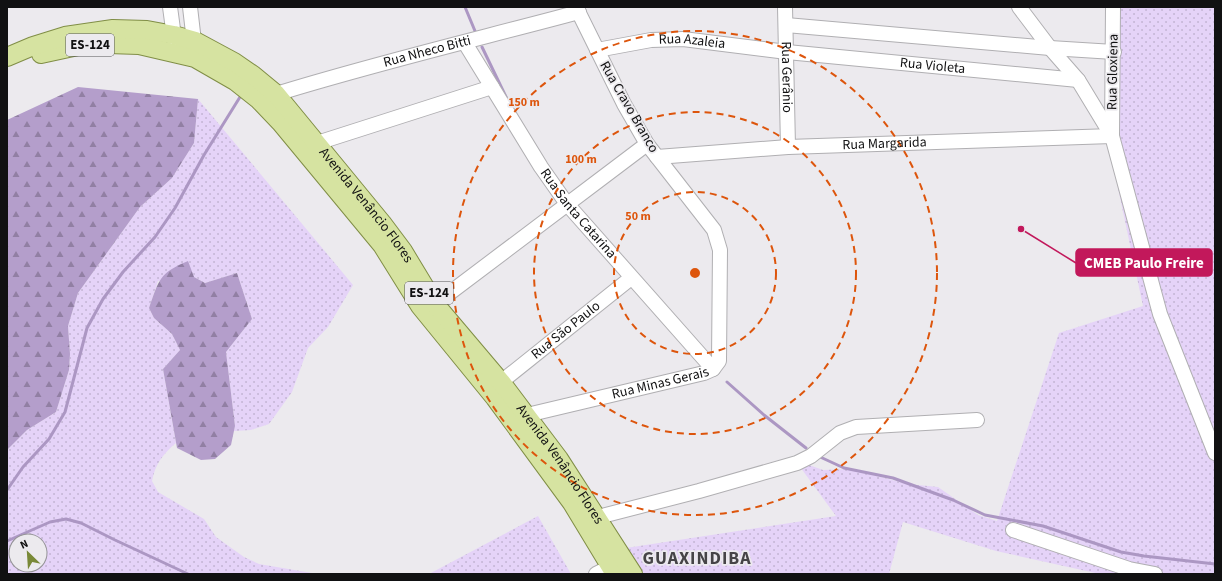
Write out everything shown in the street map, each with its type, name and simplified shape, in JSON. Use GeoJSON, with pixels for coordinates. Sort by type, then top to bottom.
{"type":"FeatureCollection","features":[{"type":"Feature","properties":{"kind":"main road","name":"ES-124"},"geometry":{"type":"LineString","coordinates":[[7,57],[33,46],[65,36],[113,29],[142,30],[174,34],[195,50]]}},
{"type":"Feature","properties":{"kind":"main road","name":"ES-124"},"geometry":{"type":"LineString","coordinates":[[7,69],[40,54],[78,46],[139,44],[175,52],[195,50]]}},
{"type":"Feature","properties":{"kind":"main road","name":"Avenida Venâncio Flores"},"geometry":{"type":"LineString","coordinates":[[195,50],[234,62],[253,75],[276,94],[317,143],[392,236],[435,304],[501,382],[527,416],[598,517],[633,574]]}},
{"type":"Feature","properties":{"kind":"main road","name":"Avenida Venâncio Flores"},"geometry":{"type":"LineString","coordinates":[[195,50],[259,100],[281,123],[372,233],[429,318],[495,398],[572,503],[607,572]]}},
{"type":"Feature","properties":{"kind":"street"},"geometry":{"type":"LineString","coordinates":[[170,7],[175,52]]}},
{"type":"Feature","properties":{"kind":"street"},"geometry":{"type":"LineString","coordinates":[[190,7],[195,50]]}},
{"type":"Feature","properties":{"kind":"street","name":"Rua Gerânio"},"geometry":{"type":"LineString","coordinates":[[785,7],[788,147]]}},
{"type":"Feature","properties":{"kind":"street"},"geometry":{"type":"LineString","coordinates":[[1019,7],[1050,48],[1078,80],[1112,136],[1160,314],[1215,453]]}},
{"type":"Feature","properties":{"kind":"street","name":"Rua Gloxiena"},"geometry":{"type":"LineString","coordinates":[[1112,136],[1114,52],[1113,7]]}},
{"type":"Feature","properties":{"kind":"street","name":"Rua Nheco Bitti"},"geometry":{"type":"LineString","coordinates":[[276,94],[387,61],[465,43],[578,9]]}},
{"type":"Feature","properties":{"kind":"street","name":"Rua Cravo Branco"},"geometry":{"type":"LineString","coordinates":[[578,9],[597,50],[647,144],[707,219]]}},
{"type":"Feature","properties":{"kind":"street","name":"Rua Violeta"},"geometry":{"type":"LineString","coordinates":[[786,24],[1050,48],[1114,52]]}},
{"type":"Feature","properties":{"kind":"street","name":"Rua Azaleia"},"geometry":{"type":"LineString","coordinates":[[597,50],[665,38],[724,43],[787,52]]}},
{"type":"Feature","properties":{"kind":"street","name":"Rua Santa Catarina"},"geometry":{"type":"LineString","coordinates":[[465,43],[541,167],[567,204],[713,369]]}},
{"type":"Feature","properties":{"kind":"street","name":"Rua Violeta"},"geometry":{"type":"LineString","coordinates":[[787,52],[1078,80]]}},
{"type":"Feature","properties":{"kind":"street"},"geometry":{"type":"LineString","coordinates":[[317,143],[492,88]]}},
{"type":"Feature","properties":{"kind":"street","name":"Rua Margarida"},"geometry":{"type":"LineString","coordinates":[[657,157],[788,147],[1112,136]]}},
{"type":"Feature","properties":{"kind":"street"},"geometry":{"type":"LineString","coordinates":[[435,304],[647,144]]}},
{"type":"Feature","properties":{"kind":"street","name":"Rua Minas Gerais"},"geometry":{"type":"LineString","coordinates":[[527,416],[681,380],[713,369],[719,361],[720,250],[716,234],[707,219]]}},
{"type":"Feature","properties":{"kind":"street","name":"Rua São Paulo"},"geometry":{"type":"LineString","coordinates":[[501,382],[631,278]]}},
{"type":"Feature","properties":{"kind":"street"},"geometry":{"type":"LineString","coordinates":[[598,517],[699,491],[796,463],[811,456],[840,433],[856,427],[977,420]]}},
{"type":"Feature","properties":{"kind":"street"},"geometry":{"type":"LineString","coordinates":[[1013,530],[1129,572],[1155,574]]}},
{"type":"Feature","properties":{"kind":"shaded area"},"geometry":{"type":"Polygon","coordinates":[[[1106,7],[1215,7],[1215,574],[1100,574],[996,551],[903,522],[889,574],[642,574],[626,548],[836,516],[795,460],[823,470],[849,469],[908,484],[938,487],[978,515],[997,521],[1059,333],[1143,306],[1111,155],[1106,7]]]}},
{"type":"Feature","properties":{"kind":"shaded area"},"geometry":{"type":"Polygon","coordinates":[[[198,99],[353,285],[328,327],[308,348],[292,392],[269,424],[251,430],[234,431],[235,426],[226,352],[252,319],[237,273],[205,283],[194,277],[158,281],[149,308],[154,318],[172,334],[180,350],[163,369],[176,443],[167,451],[155,469],[152,481],[158,492],[204,519],[216,537],[244,557],[259,564],[318,574],[7,574],[7,450],[27,430],[56,412],[69,370],[70,354],[68,326],[78,293],[140,207],[172,178],[194,143],[198,99]]]}},
{"type":"Feature","properties":{"kind":"shaded area"},"geometry":{"type":"Polygon","coordinates":[[[538,516],[571,574],[429,574],[538,516]]]}},
{"type":"Feature","properties":{"kind":"green space"},"geometry":{"type":"Polygon","coordinates":[[[78,87],[198,99],[194,143],[172,178],[140,207],[78,293],[68,326],[70,354],[69,370],[56,412],[27,430],[7,450],[7,120],[78,87]]]}},
{"type":"Feature","properties":{"kind":"green space"},"geometry":{"type":"Polygon","coordinates":[[[188,261],[194,277],[205,283],[237,273],[252,319],[226,352],[235,426],[231,445],[215,459],[201,460],[177,448],[163,369],[180,350],[172,334],[154,318],[149,308],[161,278],[171,269],[188,261]]]}},
{"type":"Feature","properties":{"kind":"waterway"},"geometry":{"type":"LineString","coordinates":[[465,7],[475,31]]}},
{"type":"Feature","properties":{"kind":"waterway"},"geometry":{"type":"LineString","coordinates":[[482,47],[507,99]]}},
{"type":"Feature","properties":{"kind":"waterway"},"geometry":{"type":"LineString","coordinates":[[7,490],[23,467],[49,439],[65,412],[87,328],[103,299],[123,272],[155,237],[175,208],[204,155],[240,97]]}},
{"type":"Feature","properties":{"kind":"waterway"},"geometry":{"type":"LineString","coordinates":[[727,382],[764,415],[806,448]]}},
{"type":"Feature","properties":{"kind":"waterway"},"geometry":{"type":"LineString","coordinates":[[818,456],[844,468],[893,478],[953,500],[985,515],[1043,526],[1121,552],[1215,564]]}},
{"type":"Feature","properties":{"kind":"waterway"},"geometry":{"type":"LineString","coordinates":[[7,541],[50,522],[66,519],[81,523],[188,574]]}},
{"type":"Feature","properties":{"kind":"place","name":"CMEB Paulo Freire"},"geometry":{"type":"Point","coordinates":[1021,229]}},
{"type":"Feature","properties":{"kind":"district","name":"GUAXINDIBA"},"geometry":{"type":"Point","coordinates":[697,558]}}]}
